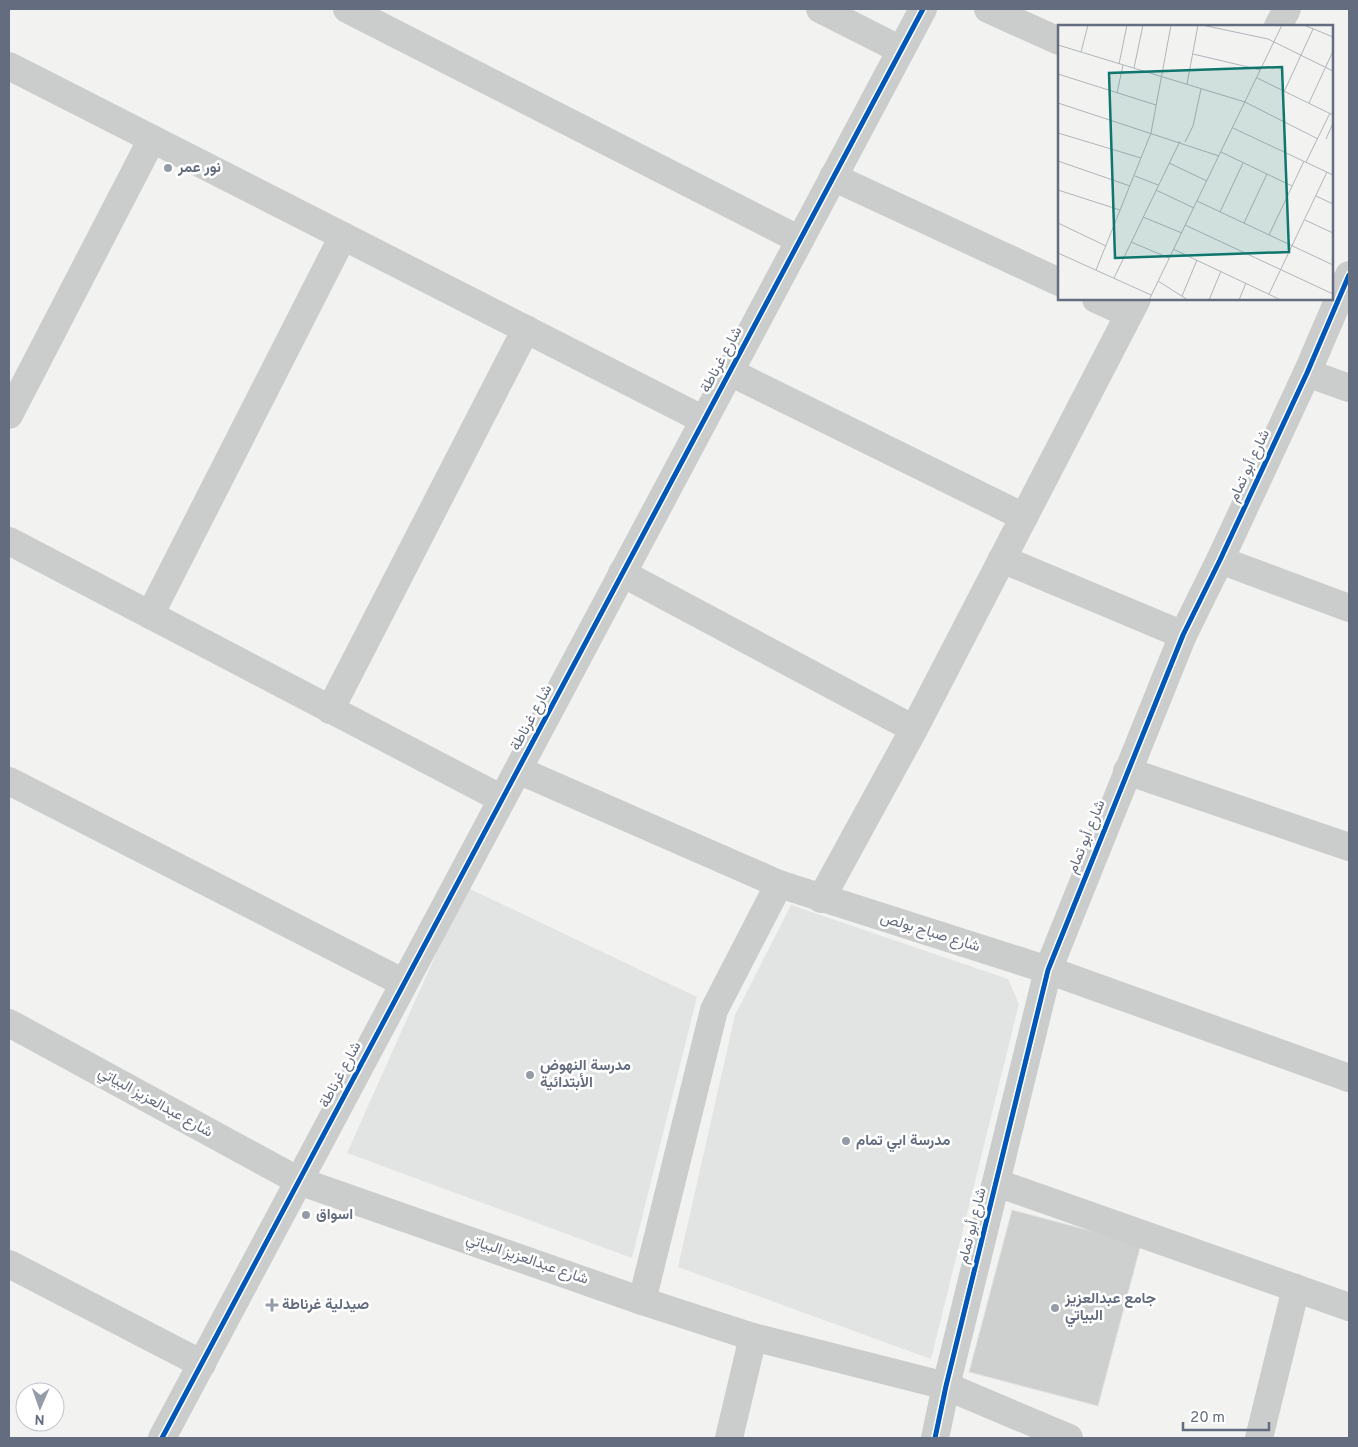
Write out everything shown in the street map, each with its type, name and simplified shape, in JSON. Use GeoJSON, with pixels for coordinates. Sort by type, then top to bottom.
{"type":"FeatureCollection","features":[{"type":"Feature","properties":{"kind":"street"},"geometry":{"type":"LineString","coordinates":[[347,9],[800,240]]}},
{"type":"Feature","properties":{"kind":"street"},"geometry":{"type":"LineString","coordinates":[[820,9],[901,50]]}},
{"type":"Feature","properties":{"kind":"street","name":"شارع غرناطة"},"geometry":{"type":"LineString","coordinates":[[172,1436],[202,1364],[923,9]]}},
{"type":"Feature","properties":{"kind":"street"},"geometry":{"type":"LineString","coordinates":[[988,9],[1058,41]]}},
{"type":"Feature","properties":{"kind":"street"},"geometry":{"type":"LineString","coordinates":[[1279,25],[1287,9]]}},
{"type":"Feature","properties":{"kind":"street"},"geometry":{"type":"LineString","coordinates":[[9,66],[704,420]]}},
{"type":"Feature","properties":{"kind":"street"},"geometry":{"type":"LineString","coordinates":[[9,415],[152,139]]}},
{"type":"Feature","properties":{"kind":"street"},"geometry":{"type":"LineString","coordinates":[[833,177],[1058,282]]}},
{"type":"Feature","properties":{"kind":"street"},"geometry":{"type":"LineString","coordinates":[[150,615],[343,236]]}},
{"type":"Feature","properties":{"kind":"street","name":"شارع أبو تمام"},"geometry":{"type":"LineString","coordinates":[[935,1438],[946,1386],[1048,970],[1183,635],[1307,373],[1349,275]]}},
{"type":"Feature","properties":{"kind":"street"},"geometry":{"type":"LineString","coordinates":[[821,899],[914,729],[1133,306],[1101,300]]}},
{"type":"Feature","properties":{"kind":"street"},"geometry":{"type":"LineString","coordinates":[[330,710],[526,329]]}},
{"type":"Feature","properties":{"kind":"street"},"geometry":{"type":"LineString","coordinates":[[730,372],[1024,517]]}},
{"type":"Feature","properties":{"kind":"street"},"geometry":{"type":"LineString","coordinates":[[1307,373],[1349,388]]}},
{"type":"Feature","properties":{"kind":"street"},"geometry":{"type":"LineString","coordinates":[[9,541],[502,799]]}},
{"type":"Feature","properties":{"kind":"street"},"geometry":{"type":"LineString","coordinates":[[1002,559],[1183,635]]}},
{"type":"Feature","properties":{"kind":"street"},"geometry":{"type":"LineString","coordinates":[[1220,560],[1349,608]]}},
{"type":"Feature","properties":{"kind":"street"},"geometry":{"type":"LineString","coordinates":[[622,573],[914,729]]}},
{"type":"Feature","properties":{"kind":"street","name":"شارع صباح بولص"},"geometry":{"type":"LineString","coordinates":[[518,770],[779,884],[1048,970],[1349,1078]]}},
{"type":"Feature","properties":{"kind":"street"},"geometry":{"type":"LineString","coordinates":[[1127,770],[1349,847]]}},
{"type":"Feature","properties":{"kind":"street"},"geometry":{"type":"LineString","coordinates":[[9,781],[404,983]]}},
{"type":"Feature","properties":{"kind":"street"},"geometry":{"type":"LineString","coordinates":[[642,1300],[714,1010],[779,884]]}},
{"type":"Feature","properties":{"kind":"street","name":"شارع عبدالعزيز البياتي"},"geometry":{"type":"LineString","coordinates":[[9,1023],[299,1181],[753,1337],[946,1386],[1069,1438]]}},
{"type":"Feature","properties":{"kind":"street"},"geometry":{"type":"LineString","coordinates":[[997,1182],[1349,1307]]}},
{"type":"Feature","properties":{"kind":"street"},"geometry":{"type":"LineString","coordinates":[[9,1264],[202,1364]]}},
{"type":"Feature","properties":{"kind":"street"},"geometry":{"type":"LineString","coordinates":[[1259,1438],[1296,1288]]}},
{"type":"Feature","properties":{"kind":"street"},"geometry":{"type":"LineString","coordinates":[[729,1438],[753,1337]]}},
{"type":"Feature","properties":{"kind":"shaded area","name":"مدرسة النهوض الأبتدائية"},"geometry":{"type":"Polygon","coordinates":[[[466,887],[697,997],[632,1258],[347,1153],[466,887]]]}},
{"type":"Feature","properties":{"kind":"shaded area","name":"مدرسة ابي تمام"},"geometry":{"type":"Polygon","coordinates":[[[791,905],[1008,979],[1019,1004],[931,1359],[678,1267],[735,1015],[791,905]]]}},
{"type":"Feature","properties":{"kind":"building","name":"جامع عبدالعزيز البياتي"},"geometry":{"type":"Polygon","coordinates":[[[1012,1210],[1141,1244],[1098,1406],[969,1372],[1012,1210]]]}},
{"type":"Feature","properties":{"kind":"cycle path"},"geometry":{"type":"LineString","coordinates":[[162,1438],[923,9]]}},
{"type":"Feature","properties":{"kind":"cycle path"},"geometry":{"type":"LineString","coordinates":[[935,1438],[946,1386],[1048,970],[1183,635],[1307,373],[1349,275]]}},
{"type":"Feature","properties":{"kind":"place","name":"نور عمر"},"geometry":{"type":"Point","coordinates":[168,168]}},
{"type":"Feature","properties":{"kind":"place","name":"مدرسة النهوض الأبتدائية"},"geometry":{"type":"Point","coordinates":[530,1075]}},
{"type":"Feature","properties":{"kind":"place","name":"مدرسة ابي تمام"},"geometry":{"type":"Point","coordinates":[846,1141]}},
{"type":"Feature","properties":{"kind":"place","name":"اسواق"},"geometry":{"type":"Point","coordinates":[306,1215]}},
{"type":"Feature","properties":{"kind":"place","name":"صيدلية غرناطة"},"geometry":{"type":"Point","coordinates":[272,1305]}},
{"type":"Feature","properties":{"kind":"place","name":"جامع عبدالعزيز البياتي"},"geometry":{"type":"Point","coordinates":[1055,1308]}}]}
